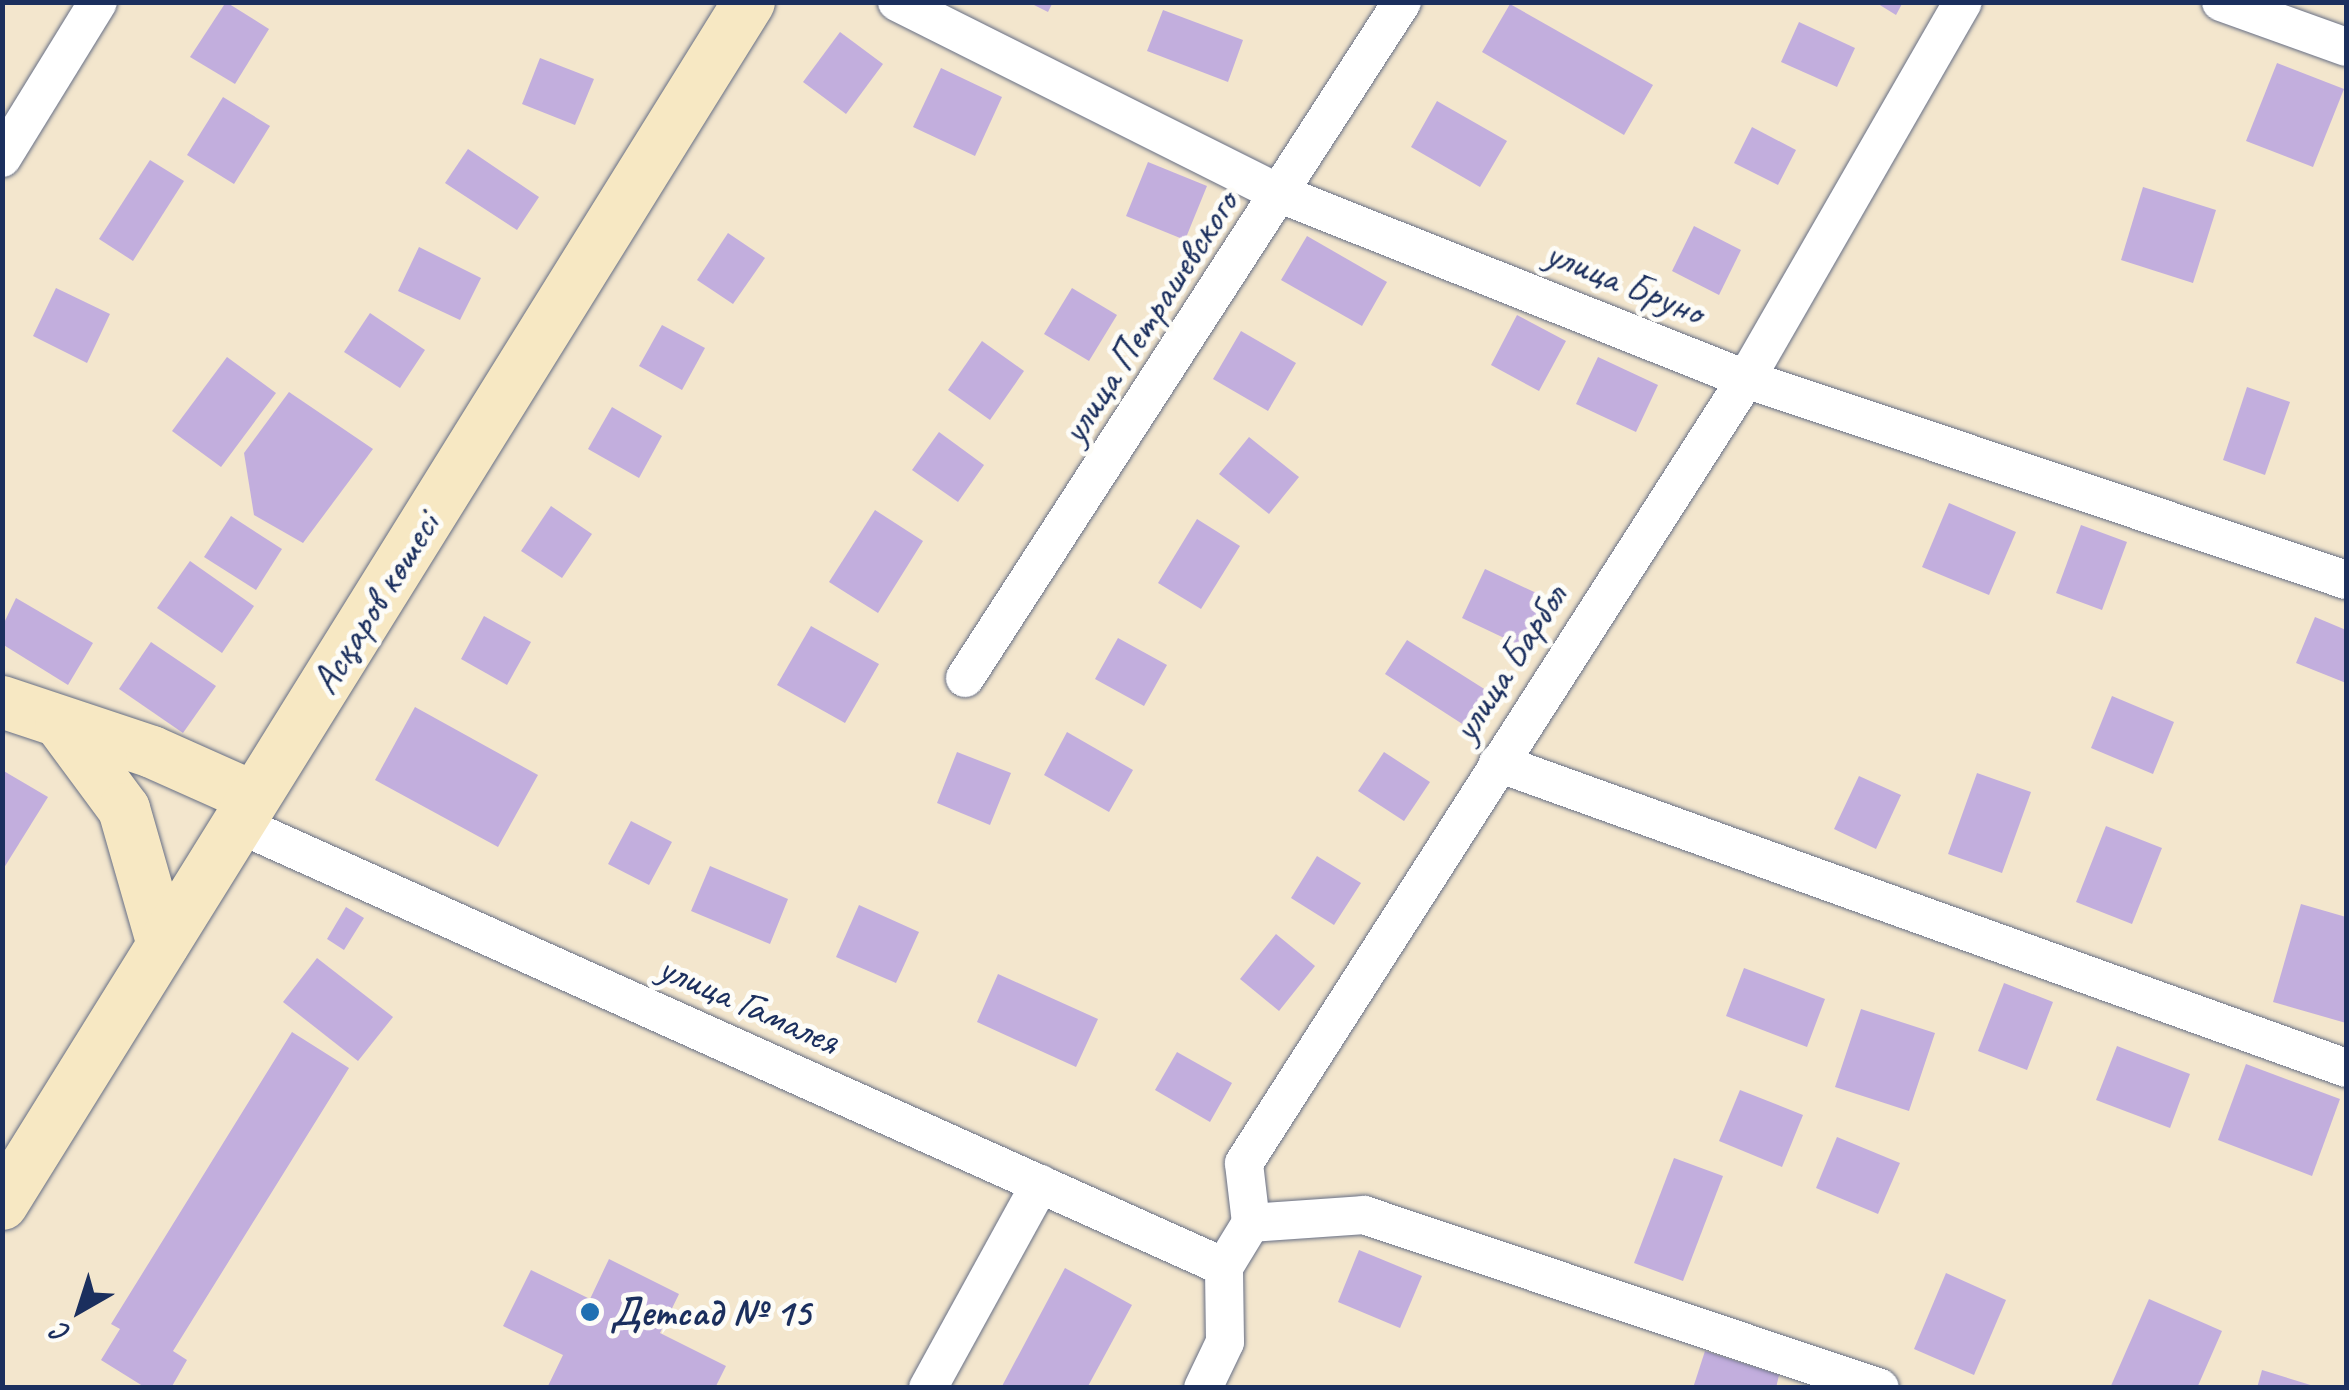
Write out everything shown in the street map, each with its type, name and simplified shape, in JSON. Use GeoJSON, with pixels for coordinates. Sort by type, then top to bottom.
{"type":"FeatureCollection","features":[{"type":"Feature","properties":{"kind":"main road","name":"Асқаров көшесі"},"geometry":{"type":"LineString","coordinates":[[2,1204],[748,2]]}},
{"type":"Feature","properties":{"kind":"main road"},"geometry":{"type":"LineString","coordinates":[[2,702],[152,752],[246,811]]}},
{"type":"Feature","properties":{"kind":"main road"},"geometry":{"type":"LineString","coordinates":[[61,724],[124,808],[163,944]]}},
{"type":"Feature","properties":{"kind":"street"},"geometry":{"type":"LineString","coordinates":[[2,158],[98,2]]}},
{"type":"Feature","properties":{"kind":"street","name":"улица Бруно"},"geometry":{"type":"LineString","coordinates":[[897,2],[1283,195],[1746,379],[2346,580]]}},
{"type":"Feature","properties":{"kind":"street","name":"улица Петрашевского"},"geometry":{"type":"LineString","coordinates":[[965,678],[1283,195],[1402,2]]}},
{"type":"Feature","properties":{"kind":"street","name":"улица Барбол"},"geometry":{"type":"LineString","coordinates":[[1251,1224],[1244,1163],[1746,379],[1962,2]]}},
{"type":"Feature","properties":{"kind":"street"},"geometry":{"type":"LineString","coordinates":[[2221,2],[2346,48]]}},
{"type":"Feature","properties":{"kind":"street"},"geometry":{"type":"LineString","coordinates":[[1498,763],[2346,1068]]}},
{"type":"Feature","properties":{"kind":"street","name":"улица Гамалея"},"geometry":{"type":"LineString","coordinates":[[246,811],[1224,1267]]}},
{"type":"Feature","properties":{"kind":"street"},"geometry":{"type":"LineString","coordinates":[[928,1388],[1040,1184]]}},
{"type":"Feature","properties":{"kind":"street"},"geometry":{"type":"LineString","coordinates":[[1203,1388],[1225,1342],[1224,1267],[1251,1224],[1364,1215],[1880,1388]]}},
{"type":"Feature","properties":{"kind":"building"},"geometry":{"type":"Polygon","coordinates":[[[226,2],[269,29],[235,84],[190,57],[226,2]]]}},
{"type":"Feature","properties":{"kind":"building"},"geometry":{"type":"Polygon","coordinates":[[[1028,2],[1053,2],[1048,12],[1028,2]]]}},
{"type":"Feature","properties":{"kind":"building"},"geometry":{"type":"Polygon","coordinates":[[[1875,2],[1903,2],[1896,15],[1875,2]]]}},
{"type":"Feature","properties":{"kind":"building"},"geometry":{"type":"Polygon","coordinates":[[[1510,4],[1653,85],[1624,135],[1482,52],[1510,4]]]}},
{"type":"Feature","properties":{"kind":"building"},"geometry":{"type":"Polygon","coordinates":[[[1163,10],[1243,40],[1228,82],[1147,51],[1163,10]]]}},
{"type":"Feature","properties":{"kind":"building"},"geometry":{"type":"Polygon","coordinates":[[[1799,22],[1855,48],[1837,87],[1781,62],[1799,22]]]}},
{"type":"Feature","properties":{"kind":"building"},"geometry":{"type":"Polygon","coordinates":[[[840,32],[883,64],[846,114],[803,82],[840,32]]]}},
{"type":"Feature","properties":{"kind":"building"},"geometry":{"type":"Polygon","coordinates":[[[540,58],[594,79],[575,125],[522,104],[540,58]]]}},
{"type":"Feature","properties":{"kind":"building"},"geometry":{"type":"Polygon","coordinates":[[[2277,63],[2344,89],[2313,167],[2246,141],[2277,63]]]}},
{"type":"Feature","properties":{"kind":"building"},"geometry":{"type":"Polygon","coordinates":[[[941,68],[1002,97],[975,156],[913,127],[941,68]]]}},
{"type":"Feature","properties":{"kind":"building"},"geometry":{"type":"Polygon","coordinates":[[[223,97],[270,126],[234,184],[187,155],[223,97]]]}},
{"type":"Feature","properties":{"kind":"building"},"geometry":{"type":"Polygon","coordinates":[[[1437,101],[1507,141],[1480,187],[1411,147],[1437,101]]]}},
{"type":"Feature","properties":{"kind":"building"},"geometry":{"type":"Polygon","coordinates":[[[1752,127],[1796,150],[1778,185],[1734,163],[1752,127]]]}},
{"type":"Feature","properties":{"kind":"building"},"geometry":{"type":"Polygon","coordinates":[[[468,149],[539,197],[517,230],[445,183],[468,149]]]}},
{"type":"Feature","properties":{"kind":"building"},"geometry":{"type":"Polygon","coordinates":[[[150,160],[184,181],[133,261],[99,239],[150,160]]]}},
{"type":"Feature","properties":{"kind":"building"},"geometry":{"type":"Polygon","coordinates":[[[1148,162],[1207,186],[1185,240],[1126,216],[1148,162]]]}},
{"type":"Feature","properties":{"kind":"building"},"geometry":{"type":"Polygon","coordinates":[[[2143,187],[2216,210],[2193,283],[2121,260],[2143,187]]]}},
{"type":"Feature","properties":{"kind":"building"},"geometry":{"type":"Polygon","coordinates":[[[1694,226],[1741,250],[1719,295],[1672,271],[1694,226]]]}},
{"type":"Feature","properties":{"kind":"building"},"geometry":{"type":"Polygon","coordinates":[[[728,233],[765,258],[733,304],[697,280],[728,233]]]}},
{"type":"Feature","properties":{"kind":"building"},"geometry":{"type":"Polygon","coordinates":[[[1307,236],[1387,282],[1362,326],[1281,280],[1307,236]]]}},
{"type":"Feature","properties":{"kind":"building"},"geometry":{"type":"Polygon","coordinates":[[[419,247],[481,278],[460,320],[398,291],[419,247]]]}},
{"type":"Feature","properties":{"kind":"building"},"geometry":{"type":"Polygon","coordinates":[[[56,288],[110,314],[87,363],[33,336],[56,288]]]}},
{"type":"Feature","properties":{"kind":"building"},"geometry":{"type":"Polygon","coordinates":[[[1072,288],[1117,315],[1089,361],[1044,334],[1072,288]]]}},
{"type":"Feature","properties":{"kind":"building"},"geometry":{"type":"Polygon","coordinates":[[[370,313],[425,350],[400,388],[344,352],[370,313]]]}},
{"type":"Feature","properties":{"kind":"building"},"geometry":{"type":"Polygon","coordinates":[[[1517,315],[1566,341],[1539,391],[1491,365],[1517,315]]]}},
{"type":"Feature","properties":{"kind":"building"},"geometry":{"type":"Polygon","coordinates":[[[662,325],[705,348],[682,390],[639,366],[662,325]]]}},
{"type":"Feature","properties":{"kind":"building"},"geometry":{"type":"Polygon","coordinates":[[[1241,331],[1296,363],[1268,411],[1213,379],[1241,331]]]}},
{"type":"Feature","properties":{"kind":"building"},"geometry":{"type":"Polygon","coordinates":[[[982,341],[1024,371],[990,420],[948,390],[982,341]]]}},
{"type":"Feature","properties":{"kind":"building"},"geometry":{"type":"Polygon","coordinates":[[[227,357],[276,393],[221,467],[172,431],[227,357]]]}},
{"type":"Feature","properties":{"kind":"building"},"geometry":{"type":"Polygon","coordinates":[[[1598,357],[1658,385],[1636,432],[1576,404],[1598,357]]]}},
{"type":"Feature","properties":{"kind":"building"},"geometry":{"type":"Polygon","coordinates":[[[2247,387],[2290,402],[2265,475],[2223,460],[2247,387]]]}},
{"type":"Feature","properties":{"kind":"building"},"geometry":{"type":"Polygon","coordinates":[[[289,392],[373,449],[303,543],[254,515],[244,453],[289,392]]]}},
{"type":"Feature","properties":{"kind":"building"},"geometry":{"type":"Polygon","coordinates":[[[612,407],[662,436],[639,478],[588,449],[612,407]]]}},
{"type":"Feature","properties":{"kind":"building"},"geometry":{"type":"Polygon","coordinates":[[[939,432],[984,465],[958,502],[912,470],[939,432]]]}},
{"type":"Feature","properties":{"kind":"building"},"geometry":{"type":"Polygon","coordinates":[[[1249,437],[1299,477],[1269,514],[1219,474],[1249,437]]]}},
{"type":"Feature","properties":{"kind":"building"},"geometry":{"type":"Polygon","coordinates":[[[1949,503],[2016,532],[1989,595],[1922,567],[1949,503]]]}},
{"type":"Feature","properties":{"kind":"building"},"geometry":{"type":"Polygon","coordinates":[[[551,506],[592,534],[562,578],[521,551],[551,506]]]}},
{"type":"Feature","properties":{"kind":"building"},"geometry":{"type":"Polygon","coordinates":[[[875,510],[923,541],[878,613],[829,582],[875,510]]]}},
{"type":"Feature","properties":{"kind":"building"},"geometry":{"type":"Polygon","coordinates":[[[231,516],[282,549],[256,590],[204,557],[231,516]]]}},
{"type":"Feature","properties":{"kind":"building"},"geometry":{"type":"Polygon","coordinates":[[[1197,519],[1240,546],[1201,609],[1158,583],[1197,519]]]}},
{"type":"Feature","properties":{"kind":"building"},"geometry":{"type":"Polygon","coordinates":[[[2081,525],[2127,542],[2102,610],[2056,593],[2081,525]]]}},
{"type":"Feature","properties":{"kind":"building"},"geometry":{"type":"Polygon","coordinates":[[[190,561],[254,606],[222,653],[157,608],[190,561]]]}},
{"type":"Feature","properties":{"kind":"building"},"geometry":{"type":"Polygon","coordinates":[[[1485,569],[1545,597],[1521,646],[1462,618],[1485,569]]]}},
{"type":"Feature","properties":{"kind":"building"},"geometry":{"type":"Polygon","coordinates":[[[16,598],[93,643],[68,685],[2,644],[2,627],[16,598]]]}},
{"type":"Feature","properties":{"kind":"building"},"geometry":{"type":"Polygon","coordinates":[[[484,616],[531,642],[507,685],[461,659],[484,616]]]}},
{"type":"Feature","properties":{"kind":"building"},"geometry":{"type":"Polygon","coordinates":[[[2315,617],[2346,630],[2346,683],[2296,663],[2315,617]]]}},
{"type":"Feature","properties":{"kind":"building"},"geometry":{"type":"Polygon","coordinates":[[[811,626],[879,664],[845,723],[777,685],[811,626]]]}},
{"type":"Feature","properties":{"kind":"building"},"geometry":{"type":"Polygon","coordinates":[[[1118,638],[1167,665],[1144,706],[1095,679],[1118,638]]]}},
{"type":"Feature","properties":{"kind":"building"},"geometry":{"type":"Polygon","coordinates":[[[1407,640],[1489,692],[1467,727],[1385,674],[1407,640]]]}},
{"type":"Feature","properties":{"kind":"building"},"geometry":{"type":"Polygon","coordinates":[[[151,642],[216,686],[183,733],[119,689],[151,642]]]}},
{"type":"Feature","properties":{"kind":"building"},"geometry":{"type":"Polygon","coordinates":[[[2112,696],[2174,722],[2153,774],[2091,748],[2112,696]]]}},
{"type":"Feature","properties":{"kind":"building"},"geometry":{"type":"Polygon","coordinates":[[[415,707],[538,775],[498,847],[375,780],[415,707]]]}},
{"type":"Feature","properties":{"kind":"building"},"geometry":{"type":"Polygon","coordinates":[[[1067,732],[1133,770],[1109,812],[1044,775],[1067,732]]]}},
{"type":"Feature","properties":{"kind":"building"},"geometry":{"type":"Polygon","coordinates":[[[957,752],[1011,773],[990,825],[937,803],[957,752]]]}},
{"type":"Feature","properties":{"kind":"building"},"geometry":{"type":"Polygon","coordinates":[[[1384,752],[1430,782],[1404,821],[1358,791],[1384,752]]]}},
{"type":"Feature","properties":{"kind":"building"},"geometry":{"type":"Polygon","coordinates":[[[2,770],[48,797],[2,871],[2,770]]]}},
{"type":"Feature","properties":{"kind":"building"},"geometry":{"type":"Polygon","coordinates":[[[1977,773],[2031,792],[2002,873],[1948,854],[1977,773]]]}},
{"type":"Feature","properties":{"kind":"building"},"geometry":{"type":"Polygon","coordinates":[[[1859,776],[1901,795],[1876,849],[1834,829],[1859,776]]]}},
{"type":"Feature","properties":{"kind":"building"},"geometry":{"type":"Polygon","coordinates":[[[631,821],[672,842],[649,885],[608,864],[631,821]]]}},
{"type":"Feature","properties":{"kind":"building"},"geometry":{"type":"Polygon","coordinates":[[[2106,826],[2162,848],[2132,924],[2076,902],[2106,826]]]}},
{"type":"Feature","properties":{"kind":"building"},"geometry":{"type":"Polygon","coordinates":[[[1317,856],[1361,883],[1334,925],[1291,898],[1317,856]]]}},
{"type":"Feature","properties":{"kind":"building"},"geometry":{"type":"Polygon","coordinates":[[[710,866],[788,899],[770,944],[691,911],[710,866]]]}},
{"type":"Feature","properties":{"kind":"building"},"geometry":{"type":"Polygon","coordinates":[[[2301,904],[2346,917],[2346,1023],[2273,1002],[2301,904]]]}},
{"type":"Feature","properties":{"kind":"building"},"geometry":{"type":"Polygon","coordinates":[[[859,905],[919,932],[896,983],[836,957],[859,905]]]}},
{"type":"Feature","properties":{"kind":"building"},"geometry":{"type":"Polygon","coordinates":[[[346,907],[364,918],[344,950],[327,939],[346,907]]]}},
{"type":"Feature","properties":{"kind":"building"},"geometry":{"type":"Polygon","coordinates":[[[1276,934],[1315,966],[1279,1011],[1240,979],[1276,934]]]}},
{"type":"Feature","properties":{"kind":"building"},"geometry":{"type":"Polygon","coordinates":[[[317,958],[393,1017],[358,1061],[283,1002],[317,958]]]}},
{"type":"Feature","properties":{"kind":"building"},"geometry":{"type":"Polygon","coordinates":[[[1744,968],[1825,999],[1807,1047],[1726,1016],[1744,968]]]}},
{"type":"Feature","properties":{"kind":"building"},"geometry":{"type":"Polygon","coordinates":[[[998,974],[1098,1019],[1076,1067],[977,1022],[998,974]]]}},
{"type":"Feature","properties":{"kind":"building"},"geometry":{"type":"Polygon","coordinates":[[[2004,983],[2053,1002],[2027,1070],[1978,1051],[2004,983]]]}},
{"type":"Feature","properties":{"kind":"building"},"geometry":{"type":"Polygon","coordinates":[[[1861,1009],[1935,1033],[1909,1111],[1835,1087],[1861,1009]]]}},
{"type":"Feature","properties":{"kind":"building"},"geometry":{"type":"Polygon","coordinates":[[[292,1032],[349,1068],[173,1351],[187,1360],[171,1388],[146,1388],[101,1360],[120,1329],[111,1324],[292,1032]]]}},
{"type":"Feature","properties":{"kind":"building"},"geometry":{"type":"Polygon","coordinates":[[[2117,1046],[2190,1074],[2170,1128],[2096,1100],[2117,1046]]]}},
{"type":"Feature","properties":{"kind":"building"},"geometry":{"type":"Polygon","coordinates":[[[1177,1052],[1232,1083],[1210,1122],[1155,1090],[1177,1052]]]}},
{"type":"Feature","properties":{"kind":"building"},"geometry":{"type":"Polygon","coordinates":[[[2246,1064],[2340,1099],[2312,1176],[2218,1140],[2246,1064]]]}},
{"type":"Feature","properties":{"kind":"building"},"geometry":{"type":"Polygon","coordinates":[[[1740,1090],[1803,1115],[1782,1167],[1719,1141],[1740,1090]]]}},
{"type":"Feature","properties":{"kind":"building"},"geometry":{"type":"Polygon","coordinates":[[[1837,1137],[1900,1163],[1878,1214],[1816,1188],[1837,1137]]]}},
{"type":"Feature","properties":{"kind":"building"},"geometry":{"type":"Polygon","coordinates":[[[1674,1158],[1723,1176],[1683,1281],[1634,1263],[1674,1158]]]}},
{"type":"Feature","properties":{"kind":"building"},"geometry":{"type":"Polygon","coordinates":[[[1359,1250],[1422,1276],[1400,1328],[1338,1302],[1359,1250]]]}},
{"type":"Feature","properties":{"kind":"building","name":"Детсад № 15"},"geometry":{"type":"Polygon","coordinates":[[[609,1259],[679,1294],[660,1333],[726,1366],[715,1388],[547,1388],[563,1355],[503,1326],[531,1270],[590,1299],[609,1259]]]}},
{"type":"Feature","properties":{"kind":"building"},"geometry":{"type":"Polygon","coordinates":[[[1065,1268],[1132,1305],[1087,1388],[1001,1388],[1065,1268]]]}},
{"type":"Feature","properties":{"kind":"building"},"geometry":{"type":"Polygon","coordinates":[[[1946,1273],[2006,1300],[1974,1375],[1914,1349],[1946,1273]]]}},
{"type":"Feature","properties":{"kind":"building"},"geometry":{"type":"Polygon","coordinates":[[[2149,1299],[2222,1331],[2197,1388],[2110,1388],[2149,1299]]]}},
{"type":"Feature","properties":{"kind":"building"},"geometry":{"type":"Polygon","coordinates":[[[1705,1351],[1779,1375],[1776,1388],[1693,1388],[1705,1351]]]}},
{"type":"Feature","properties":{"kind":"building"},"geometry":{"type":"Polygon","coordinates":[[[2262,1370],[2317,1387],[2317,1388],[2257,1388],[2262,1370]]]}},
{"type":"Feature","properties":{"kind":"place","name":"Детсад № 15"},"geometry":{"type":"Point","coordinates":[590,1312]}}]}
